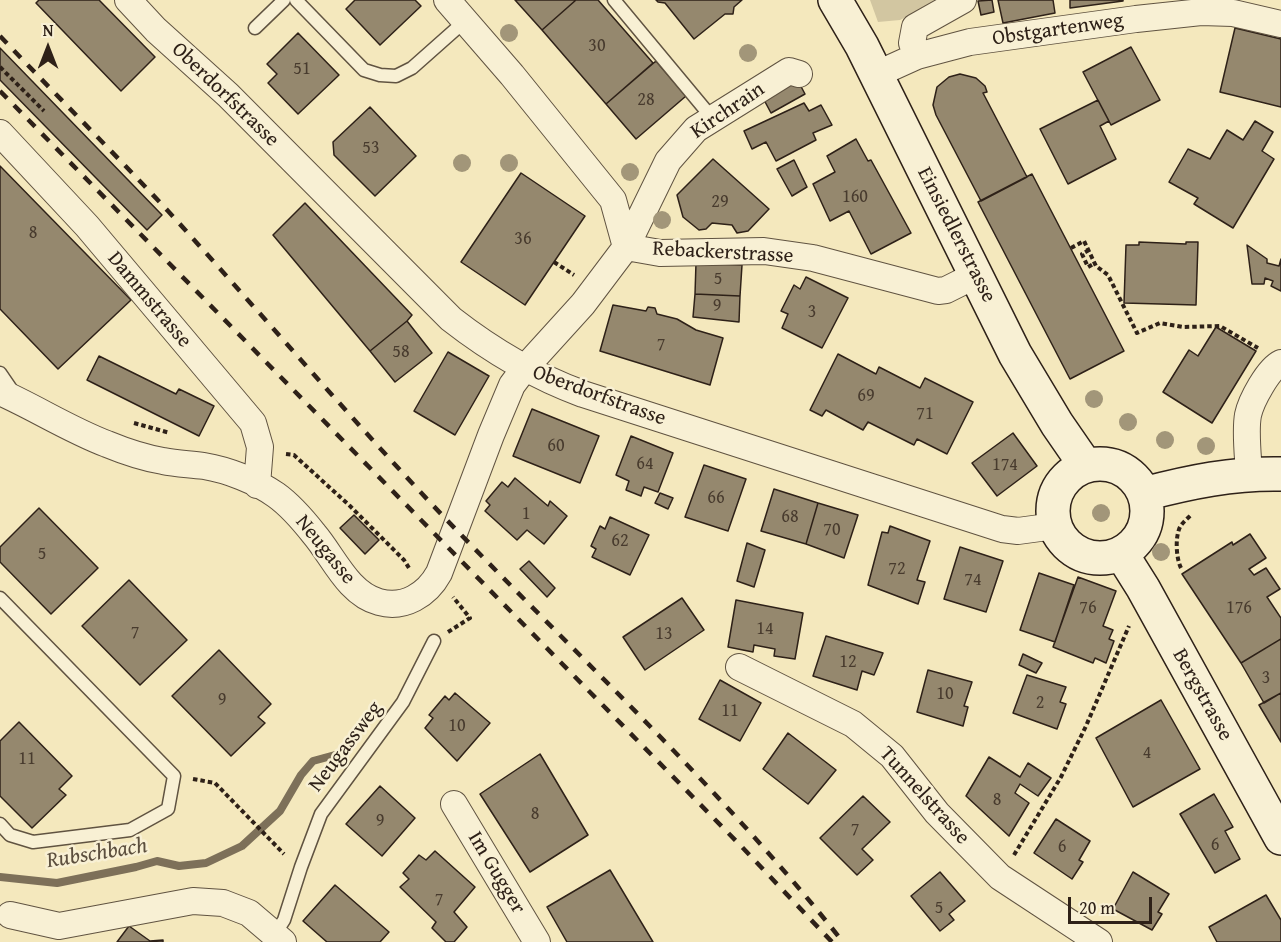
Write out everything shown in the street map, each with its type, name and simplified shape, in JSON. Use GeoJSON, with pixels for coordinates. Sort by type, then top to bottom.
{"type":"FeatureCollection","features":[{"type":"Feature","properties":{"kind":"main road","name":"Einsiedlerstrasse"},"geometry":{"type":"LineString","coordinates":[[835,0],[862,46],[1015,354],[1057,424],[1086,465]]}},
{"type":"Feature","properties":{"kind":"main road"},"geometry":{"type":"LineString","coordinates":[[1086,465],[1114,465],[1137,481],[1144,494],[1147,507],[1146,521],[1141,534],[1121,553],[1108,558],[1095,558],[1082,554],[1065,543],[1055,526],[1052,511],[1058,489],[1072,472],[1086,465]]}},
{"type":"Feature","properties":{"kind":"main road"},"geometry":{"type":"LineString","coordinates":[[1144,494],[1211,478],[1265,473]]}},
{"type":"Feature","properties":{"kind":"main road","name":"Bergstrasse"},"geometry":{"type":"LineString","coordinates":[[1121,553],[1143,588],[1281,836]]}},
{"type":"Feature","properties":{"kind":"street","name":"Oberdorfstrasse"},"geometry":{"type":"LineString","coordinates":[[128,0],[156,30],[228,95],[451,319],[486,346],[524,369],[552,383],[583,394],[1002,530],[1018,531],[1055,526]]}},
{"type":"Feature","properties":{"kind":"street","name":"Rebackerstrasse"},"geometry":{"type":"LineString","coordinates":[[447,0],[512,75],[613,200],[626,247],[660,253],[764,251],[813,258],[938,291],[946,290],[976,275]]}},
{"type":"Feature","properties":{"kind":"street"},"geometry":{"type":"LineString","coordinates":[[917,56],[912,43],[915,27],[963,0]]}},
{"type":"Feature","properties":{"kind":"street","name":"Obstgartenweg"},"geometry":{"type":"LineString","coordinates":[[875,75],[917,56],[970,42],[1136,19],[1201,12],[1233,13],[1281,24]]}},
{"type":"Feature","properties":{"kind":"street","name":"Kirchrain"},"geometry":{"type":"LineString","coordinates":[[524,369],[584,304],[626,247],[668,161],[696,129],[789,72],[799,74]]}},
{"type":"Feature","properties":{"kind":"street","name":"Dammstrasse"},"geometry":{"type":"LineString","coordinates":[[0,133],[87,226],[253,423],[260,447],[257,485]]}},
{"type":"Feature","properties":{"kind":"street"},"geometry":{"type":"LineString","coordinates":[[1265,473],[1248,415],[1260,387],[1278,364]]}},
{"type":"Feature","properties":{"kind":"street","name":"Neugasse"},"geometry":{"type":"LineString","coordinates":[[9,396],[106,444],[162,461],[206,466],[240,476],[276,495],[298,515],[356,589],[378,602],[409,601],[420,596],[433,585],[440,573],[502,405],[512,385],[524,369]]}},
{"type":"Feature","properties":{"kind":"street","name":"Tunnelstrasse"},"geometry":{"type":"LineString","coordinates":[[739,667],[853,724],[892,756],[937,813],[1000,877],[1099,942]]}},
{"type":"Feature","properties":{"kind":"street","name":"Im Gugger"},"geometry":{"type":"LineString","coordinates":[[454,804],[537,942]]}},
{"type":"Feature","properties":{"kind":"street"},"geometry":{"type":"LineString","coordinates":[[10,915],[59,926],[193,901],[223,903],[249,913],[275,940]]}},
{"type":"Feature","properties":{"kind":"lane"},"geometry":{"type":"LineString","coordinates":[[255,28],[284,0]]}},
{"type":"Feature","properties":{"kind":"lane"},"geometry":{"type":"LineString","coordinates":[[296,0],[364,70],[380,75],[396,76],[412,68],[465,21]]}},
{"type":"Feature","properties":{"kind":"lane"},"geometry":{"type":"LineString","coordinates":[[614,0],[713,119]]}},
{"type":"Feature","properties":{"kind":"lane"},"geometry":{"type":"LineString","coordinates":[[0,374],[9,396]]}},
{"type":"Feature","properties":{"kind":"lane"},"geometry":{"type":"LineString","coordinates":[[0,598],[174,776],[168,809],[130,830],[33,842],[10,835],[0,824]]}},
{"type":"Feature","properties":{"kind":"lane","name":"Neugassweg"},"geometry":{"type":"LineString","coordinates":[[275,940],[321,814],[403,702],[434,641]]}},
{"type":"Feature","properties":{"kind":"path"},"geometry":{"type":"LineString","coordinates":[[0,67],[44,111]]}},
{"type":"Feature","properties":{"kind":"path"},"geometry":{"type":"LineString","coordinates":[[1071,248],[1084,241],[1095,263],[1108,274],[1137,333],[1160,323],[1183,327],[1220,326],[1260,348],[1278,364]]}},
{"type":"Feature","properties":{"kind":"path"},"geometry":{"type":"LineString","coordinates":[[1089,250],[1082,254],[1088,267],[1095,263]]}},
{"type":"Feature","properties":{"kind":"path"},"geometry":{"type":"LineString","coordinates":[[1181,568],[1178,563],[1180,525],[1191,515]]}},
{"type":"Feature","properties":{"kind":"path"},"geometry":{"type":"LineString","coordinates":[[434,641],[470,618],[453,598]]}},
{"type":"Feature","properties":{"kind":"path"},"geometry":{"type":"LineString","coordinates":[[1000,877],[1061,777],[1086,726],[1129,624]]}},
{"type":"Feature","properties":{"kind":"path"},"geometry":{"type":"LineString","coordinates":[[174,776],[215,783],[274,842]]}},
{"type":"Feature","properties":{"kind":"shaded area"},"geometry":{"type":"Polygon","coordinates":[[[870,0],[937,0],[900,20],[878,22],[870,0]]]}},
{"type":"Feature","properties":{"kind":"building"},"geometry":{"type":"Polygon","coordinates":[[[39,0],[99,0],[155,57],[121,91],[36,3],[39,0]]]}},
{"type":"Feature","properties":{"kind":"building"},"geometry":{"type":"Polygon","coordinates":[[[355,0],[415,0],[421,6],[380,45],[346,9],[355,0]]]}},
{"type":"Feature","properties":{"kind":"building"},"geometry":{"type":"Polygon","coordinates":[[[515,0],[576,0],[542,30],[515,0]]]}},
{"type":"Feature","properties":{"kind":"building"},"geometry":{"type":"Polygon","coordinates":[[[576,0],[598,0],[653,63],[606,104],[542,30],[576,0]]]}},
{"type":"Feature","properties":{"kind":"building"},"geometry":{"type":"Polygon","coordinates":[[[656,0],[742,0],[734,7],[733,14],[725,14],[694,39],[665,3],[656,0]]]}},
{"type":"Feature","properties":{"kind":"building"},"geometry":{"type":"Polygon","coordinates":[[[992,0],[994,12],[981,15],[978,1],[992,0]]]}},
{"type":"Feature","properties":{"kind":"building"},"geometry":{"type":"Polygon","coordinates":[[[998,0],[1053,0],[1055,13],[1003,23],[998,0]]]}},
{"type":"Feature","properties":{"kind":"building"},"geometry":{"type":"Polygon","coordinates":[[[1070,0],[1123,0],[1123,1],[1070,8],[1070,0]]]}},
{"type":"Feature","properties":{"kind":"building"},"geometry":{"type":"Polygon","coordinates":[[[1235,28],[1281,39],[1281,107],[1220,92],[1235,28]]]}},
{"type":"Feature","properties":{"kind":"building"},"geometry":{"type":"Polygon","coordinates":[[[298,33],[339,75],[298,114],[268,83],[277,74],[267,64],[298,33]]]}},
{"type":"Feature","properties":{"kind":"building"},"geometry":{"type":"Polygon","coordinates":[[[1131,47],[1160,100],[1111,125],[1083,72],[1131,47]]]}},
{"type":"Feature","properties":{"kind":"building"},"geometry":{"type":"Polygon","coordinates":[[[0,48],[162,215],[147,230],[0,80],[0,48]]]}},
{"type":"Feature","properties":{"kind":"building"},"geometry":{"type":"Polygon","coordinates":[[[656,61],[686,96],[636,139],[606,104],[656,61]]]}},
{"type":"Feature","properties":{"kind":"building"},"geometry":{"type":"Polygon","coordinates":[[[960,74],[976,78],[985,86],[987,92],[983,93],[1027,177],[981,201],[933,105],[937,87],[949,77],[960,74]]]}},
{"type":"Feature","properties":{"kind":"building"},"geometry":{"type":"Polygon","coordinates":[[[797,79],[805,94],[771,113],[763,98],[797,79]]]}},
{"type":"Feature","properties":{"kind":"building"},"geometry":{"type":"Polygon","coordinates":[[[1098,100],[1109,121],[1100,126],[1116,159],[1068,184],[1040,129],[1098,100]]]}},
{"type":"Feature","properties":{"kind":"building"},"geometry":{"type":"Polygon","coordinates":[[[804,103],[809,111],[821,105],[832,125],[813,133],[816,140],[776,161],[766,142],[752,149],[744,131],[804,103]]]}},
{"type":"Feature","properties":{"kind":"building"},"geometry":{"type":"Polygon","coordinates":[[[370,107],[416,156],[375,196],[334,155],[333,142],[370,107]]]}},
{"type":"Feature","properties":{"kind":"building"},"geometry":{"type":"Polygon","coordinates":[[[1255,121],[1273,132],[1262,151],[1274,159],[1233,228],[1194,204],[1198,198],[1169,182],[1188,149],[1210,159],[1227,130],[1243,140],[1255,121]]]}},
{"type":"Feature","properties":{"kind":"building"},"geometry":{"type":"Polygon","coordinates":[[[856,139],[868,161],[871,160],[911,233],[871,254],[849,211],[830,221],[813,184],[835,172],[827,156],[856,139]]]}},
{"type":"Feature","properties":{"kind":"building"},"geometry":{"type":"Polygon","coordinates":[[[713,159],[769,209],[748,231],[737,233],[732,225],[712,223],[706,229],[699,230],[683,217],[677,195],[713,159]]]}},
{"type":"Feature","properties":{"kind":"building"},"geometry":{"type":"Polygon","coordinates":[[[794,160],[807,187],[792,196],[777,169],[794,160]]]}},
{"type":"Feature","properties":{"kind":"building"},"geometry":{"type":"Polygon","coordinates":[[[0,166],[131,300],[58,369],[0,309],[0,166]]]}},
{"type":"Feature","properties":{"kind":"building"},"geometry":{"type":"Polygon","coordinates":[[[521,173],[585,216],[525,305],[461,262],[521,173]]]}},
{"type":"Feature","properties":{"kind":"building"},"geometry":{"type":"Polygon","coordinates":[[[1032,174],[1124,351],[1070,379],[978,202],[1032,174]]]}},
{"type":"Feature","properties":{"kind":"building"},"geometry":{"type":"Polygon","coordinates":[[[305,203],[412,315],[370,351],[273,235],[305,203]]]}},
{"type":"Feature","properties":{"kind":"building"},"geometry":{"type":"Polygon","coordinates":[[[1139,242],[1186,244],[1186,242],[1198,242],[1196,305],[1124,303],[1126,245],[1139,245],[1139,242]]]}},
{"type":"Feature","properties":{"kind":"building"},"geometry":{"type":"Polygon","coordinates":[[[1247,245],[1267,259],[1267,263],[1279,266],[1281,259],[1281,291],[1271,286],[1273,281],[1265,278],[1264,284],[1252,284],[1247,245]]]}},
{"type":"Feature","properties":{"kind":"building"},"geometry":{"type":"Polygon","coordinates":[[[696,263],[742,265],[740,296],[695,294],[696,263]]]}},
{"type":"Feature","properties":{"kind":"building"},"geometry":{"type":"Polygon","coordinates":[[[806,277],[848,298],[822,348],[782,328],[788,314],[781,311],[794,285],[800,289],[806,277]]]}},
{"type":"Feature","properties":{"kind":"building"},"geometry":{"type":"Polygon","coordinates":[[[695,294],[740,296],[739,322],[693,317],[695,294]]]}},
{"type":"Feature","properties":{"kind":"building"},"geometry":{"type":"Polygon","coordinates":[[[613,305],[646,311],[648,307],[655,308],[657,314],[677,319],[696,330],[723,338],[710,385],[600,351],[613,305]]]}},
{"type":"Feature","properties":{"kind":"building"},"geometry":{"type":"Polygon","coordinates":[[[407,321],[432,353],[395,382],[370,351],[407,321]]]}},
{"type":"Feature","properties":{"kind":"building"},"geometry":{"type":"Polygon","coordinates":[[[1216,327],[1256,351],[1212,423],[1163,392],[1189,350],[1198,356],[1216,327]]]}},
{"type":"Feature","properties":{"kind":"building"},"geometry":{"type":"Polygon","coordinates":[[[448,352],[489,376],[455,435],[414,411],[448,352]]]}},
{"type":"Feature","properties":{"kind":"building"},"geometry":{"type":"Polygon","coordinates":[[[838,354],[876,374],[879,367],[920,388],[925,378],[973,402],[947,454],[917,439],[914,445],[868,422],[863,430],[826,410],[822,416],[810,410],[838,354]]]}},
{"type":"Feature","properties":{"kind":"building"},"geometry":{"type":"Polygon","coordinates":[[[99,356],[176,394],[179,389],[214,406],[199,436],[87,380],[99,356]]]}},
{"type":"Feature","properties":{"kind":"building"},"geometry":{"type":"Polygon","coordinates":[[[532,409],[599,436],[580,483],[513,456],[532,409]]]}},
{"type":"Feature","properties":{"kind":"building"},"geometry":{"type":"Polygon","coordinates":[[[1013,433],[1037,466],[997,496],[972,463],[1013,433]]]}},
{"type":"Feature","properties":{"kind":"building"},"geometry":{"type":"Polygon","coordinates":[[[631,436],[673,453],[658,492],[644,487],[641,496],[626,490],[629,481],[616,475],[631,436]]]}},
{"type":"Feature","properties":{"kind":"building"},"geometry":{"type":"Polygon","coordinates":[[[704,465],[746,479],[728,531],[685,517],[704,465]]]}},
{"type":"Feature","properties":{"kind":"building"},"geometry":{"type":"Polygon","coordinates":[[[515,478],[548,506],[550,501],[567,516],[544,544],[527,530],[517,540],[485,511],[490,505],[486,501],[502,482],[508,487],[515,478]]]}},
{"type":"Feature","properties":{"kind":"building"},"geometry":{"type":"Polygon","coordinates":[[[774,489],[818,503],[806,544],[761,531],[774,489]]]}},
{"type":"Feature","properties":{"kind":"building"},"geometry":{"type":"Polygon","coordinates":[[[660,493],[673,498],[668,509],[655,503],[660,493]]]}},
{"type":"Feature","properties":{"kind":"building"},"geometry":{"type":"Polygon","coordinates":[[[818,503],[858,515],[844,558],[806,544],[818,503]]]}},
{"type":"Feature","properties":{"kind":"building"},"geometry":{"type":"Polygon","coordinates":[[[39,508],[98,568],[51,614],[0,562],[0,547],[39,508]]]}},
{"type":"Feature","properties":{"kind":"building"},"geometry":{"type":"Polygon","coordinates":[[[354,515],[379,540],[365,554],[340,528],[354,515]]]}},
{"type":"Feature","properties":{"kind":"building"},"geometry":{"type":"Polygon","coordinates":[[[610,517],[649,535],[630,575],[592,557],[596,549],[591,546],[600,526],[605,529],[610,517]]]}},
{"type":"Feature","properties":{"kind":"building"},"geometry":{"type":"Polygon","coordinates":[[[890,526],[930,541],[917,580],[925,582],[918,604],[868,585],[882,532],[888,533],[890,526]]]}},
{"type":"Feature","properties":{"kind":"building"},"geometry":{"type":"Polygon","coordinates":[[[1250,534],[1266,558],[1249,569],[1254,575],[1266,568],[1280,589],[1267,597],[1281,618],[1281,639],[1241,663],[1182,574],[1232,542],[1233,545],[1250,534]]]}},
{"type":"Feature","properties":{"kind":"building"},"geometry":{"type":"Polygon","coordinates":[[[747,543],[765,550],[754,587],[737,581],[747,543]]]}},
{"type":"Feature","properties":{"kind":"building"},"geometry":{"type":"Polygon","coordinates":[[[960,547],[1003,561],[986,612],[944,599],[960,547]]]}},
{"type":"Feature","properties":{"kind":"building"},"geometry":{"type":"Polygon","coordinates":[[[529,561],[555,588],[547,597],[520,569],[529,561]]]}},
{"type":"Feature","properties":{"kind":"building"},"geometry":{"type":"Polygon","coordinates":[[[1039,573],[1074,585],[1055,642],[1020,630],[1039,573]]]}},
{"type":"Feature","properties":{"kind":"building"},"geometry":{"type":"Polygon","coordinates":[[[1078,577],[1116,591],[1103,626],[1113,630],[1109,639],[1114,641],[1106,663],[1095,658],[1093,663],[1053,647],[1078,577]]]}},
{"type":"Feature","properties":{"kind":"building"},"geometry":{"type":"Polygon","coordinates":[[[129,580],[187,640],[140,685],[82,626],[129,580]]]}},
{"type":"Feature","properties":{"kind":"building"},"geometry":{"type":"Polygon","coordinates":[[[682,598],[704,630],[645,670],[623,637],[682,598]]]}},
{"type":"Feature","properties":{"kind":"building"},"geometry":{"type":"Polygon","coordinates":[[[736,600],[803,613],[795,659],[774,656],[775,649],[754,645],[753,652],[728,647],[736,600]]]}},
{"type":"Feature","properties":{"kind":"building"},"geometry":{"type":"Polygon","coordinates":[[[826,636],[883,653],[874,675],[862,671],[857,690],[813,676],[826,636]]]}},
{"type":"Feature","properties":{"kind":"building"},"geometry":{"type":"Polygon","coordinates":[[[1281,639],[1281,693],[1264,703],[1241,663],[1281,639]]]}},
{"type":"Feature","properties":{"kind":"building"},"geometry":{"type":"Polygon","coordinates":[[[219,650],[271,704],[258,717],[265,723],[231,756],[172,696],[219,650]]]}},
{"type":"Feature","properties":{"kind":"building"},"geometry":{"type":"Polygon","coordinates":[[[1023,654],[1042,663],[1036,673],[1019,665],[1023,654]]]}},
{"type":"Feature","properties":{"kind":"building"},"geometry":{"type":"Polygon","coordinates":[[[928,670],[972,682],[964,706],[968,707],[963,726],[917,712],[928,670]]]}},
{"type":"Feature","properties":{"kind":"building"},"geometry":{"type":"Polygon","coordinates":[[[1027,675],[1066,687],[1060,702],[1066,704],[1057,729],[1013,713],[1027,675]]]}},
{"type":"Feature","properties":{"kind":"building"},"geometry":{"type":"Polygon","coordinates":[[[720,680],[761,703],[740,741],[699,719],[720,680]]]}},
{"type":"Feature","properties":{"kind":"building"},"geometry":{"type":"Polygon","coordinates":[[[455,693],[490,723],[457,761],[425,728],[433,718],[429,715],[445,696],[449,700],[455,693]]]}},
{"type":"Feature","properties":{"kind":"building"},"geometry":{"type":"Polygon","coordinates":[[[1281,693],[1281,742],[1259,705],[1281,693]]]}},
{"type":"Feature","properties":{"kind":"building"},"geometry":{"type":"Polygon","coordinates":[[[1161,700],[1200,769],[1133,807],[1096,738],[1161,700]]]}},
{"type":"Feature","properties":{"kind":"building"},"geometry":{"type":"Polygon","coordinates":[[[19,722],[72,776],[59,789],[66,795],[32,828],[0,796],[0,741],[19,722]]]}},
{"type":"Feature","properties":{"kind":"building"},"geometry":{"type":"Polygon","coordinates":[[[788,733],[836,770],[808,804],[763,769],[788,733]]]}},
{"type":"Feature","properties":{"kind":"building"},"geometry":{"type":"Polygon","coordinates":[[[540,754],[588,835],[530,872],[480,794],[540,754]]]}},
{"type":"Feature","properties":{"kind":"building"},"geometry":{"type":"Polygon","coordinates":[[[989,757],[1020,777],[1028,763],[1051,778],[1038,796],[1020,784],[1015,793],[1029,803],[1009,836],[966,796],[989,757]]]}},
{"type":"Feature","properties":{"kind":"building"},"geometry":{"type":"Polygon","coordinates":[[[380,786],[415,818],[382,856],[346,824],[380,786]]]}},
{"type":"Feature","properties":{"kind":"building"},"geometry":{"type":"Polygon","coordinates":[[[1214,794],[1233,827],[1225,831],[1240,859],[1215,873],[1180,814],[1214,794]]]}},
{"type":"Feature","properties":{"kind":"building"},"geometry":{"type":"Polygon","coordinates":[[[863,796],[890,822],[862,849],[873,860],[857,875],[820,838],[863,796]]]}},
{"type":"Feature","properties":{"kind":"building"},"geometry":{"type":"Polygon","coordinates":[[[1056,819],[1090,841],[1079,860],[1083,862],[1072,879],[1034,853],[1056,819]]]}},
{"type":"Feature","properties":{"kind":"building"},"geometry":{"type":"Polygon","coordinates":[[[435,851],[475,887],[454,912],[467,927],[454,942],[446,942],[432,928],[436,922],[400,887],[409,879],[403,873],[419,855],[426,860],[435,851]]]}},
{"type":"Feature","properties":{"kind":"building"},"geometry":{"type":"Polygon","coordinates":[[[610,870],[653,942],[567,942],[547,907],[610,870]]]}},
{"type":"Feature","properties":{"kind":"building"},"geometry":{"type":"Polygon","coordinates":[[[940,872],[965,901],[949,914],[954,920],[940,931],[911,896],[940,872]]]}},
{"type":"Feature","properties":{"kind":"building"},"geometry":{"type":"Polygon","coordinates":[[[1133,872],[1169,894],[1158,912],[1162,914],[1152,930],[1113,909],[1133,872]]]}},
{"type":"Feature","properties":{"kind":"building"},"geometry":{"type":"Polygon","coordinates":[[[335,885],[389,932],[380,942],[327,942],[303,921],[335,885]]]}},
{"type":"Feature","properties":{"kind":"building"},"geometry":{"type":"Polygon","coordinates":[[[1266,895],[1281,920],[1281,942],[1217,942],[1209,927],[1266,895]]]}},
{"type":"Feature","properties":{"kind":"building"},"geometry":{"type":"Polygon","coordinates":[[[129,926],[150,941],[163,940],[163,942],[117,942],[129,926]]]}},
{"type":"Feature","properties":{"kind":"waterway","name":"Rubschbach"},"geometry":{"type":"LineString","coordinates":[[0,877],[57,883],[157,861],[179,866],[206,863],[242,846],[280,811],[301,775],[313,761],[335,755]]}},
{"type":"Feature","properties":{"kind":"railway"},"geometry":{"type":"LineString","coordinates":[[0,36],[168,211],[443,516],[699,777],[797,886],[843,942]]}},
{"type":"Feature","properties":{"kind":"railway"},"geometry":{"type":"LineString","coordinates":[[0,91],[741,846],[832,942]]}}]}
